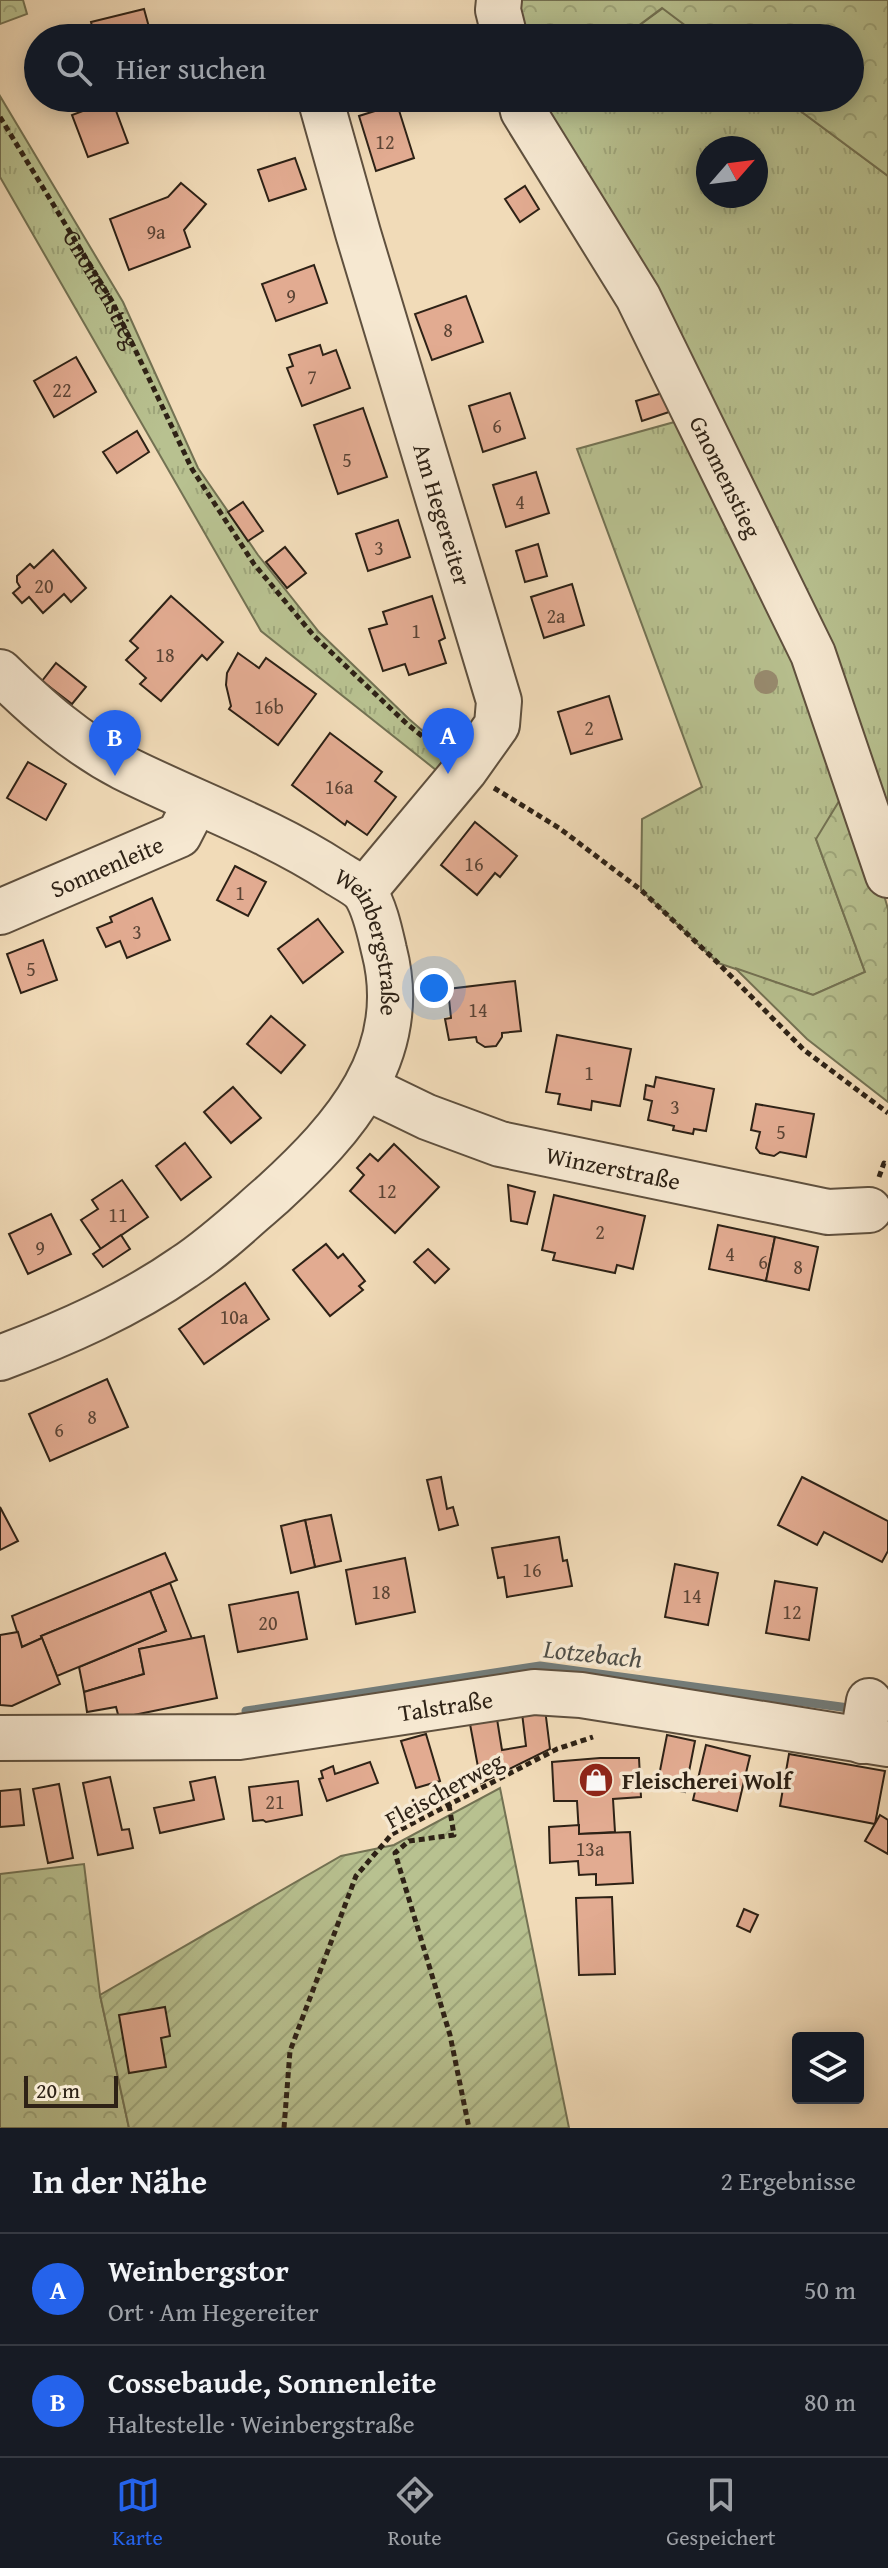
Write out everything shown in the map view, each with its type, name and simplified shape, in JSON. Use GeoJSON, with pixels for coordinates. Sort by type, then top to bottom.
{"type":"FeatureCollection","features":[{"type":"Feature","properties":{"kind":"street","name":"Am Hegereiter"},"geometry":{"type":"LineString","coordinates":[[324,112],[499,701],[497,725],[465,770],[364,891]]}},
{"type":"Feature","properties":{"kind":"street","name":"Gnomenstieg"},"geometry":{"type":"LineString","coordinates":[[524,112],[638,297],[813,654],[888,875]]}},
{"type":"Feature","properties":{"kind":"street","name":"Weinbergstraße"},"geometry":{"type":"LineString","coordinates":[[0,672],[74,739],[122,767],[301,850],[364,891],[380,933],[391,978],[388,1029],[367,1088],[340,1127],[290,1178],[185,1267],[59,1336],[0,1358]]}},
{"type":"Feature","properties":{"kind":"street","name":"Sonnenleite"},"geometry":{"type":"LineString","coordinates":[[0,912],[179,835],[196,802]]}},
{"type":"Feature","properties":{"kind":"street","name":"Winzerstraße"},"geometry":{"type":"LineString","coordinates":[[367,1088],[427,1117],[500,1144],[828,1212],[869,1210]]}},
{"type":"Feature","properties":{"kind":"street","name":"Talstraße"},"geometry":{"type":"LineString","coordinates":[[0,1738],[239,1737],[534,1692],[872,1727]]}},
{"type":"Feature","properties":{"kind":"path","name":"Gnomenstieg"},"geometry":{"type":"LineString","coordinates":[[0,117],[112,301],[192,469],[254,564],[314,636],[407,724]]}},
{"type":"Feature","properties":{"kind":"path"},"geometry":{"type":"LineString","coordinates":[[465,770],[559,828],[641,890],[804,1050],[888,1113]]}},
{"type":"Feature","properties":{"kind":"path","name":"Fleischerweg"},"geometry":{"type":"LineString","coordinates":[[284,2128],[290,2051],[356,1876],[392,1834],[557,1749],[601,1734]]}},
{"type":"Feature","properties":{"kind":"path"},"geometry":{"type":"LineString","coordinates":[[449,1805],[454,1835],[409,1841],[395,1853],[450,2035],[469,2128]]}},
{"type":"Feature","properties":{"kind":"green space"},"geometry":{"type":"Polygon","coordinates":[[[0,0],[23,0],[27,14],[0,24],[0,0]]]}},
{"type":"Feature","properties":{"kind":"green space"},"geometry":{"type":"Polygon","coordinates":[[[499,0],[888,0],[888,176],[802,112],[864,112],[864,24],[683,24],[662,8],[641,24],[503,24],[499,0]]]}},
{"type":"Feature","properties":{"kind":"green space"},"geometry":{"type":"Polygon","coordinates":[[[663,8],[684,24],[641,24],[663,8]]]}},
{"type":"Feature","properties":{"kind":"green space"},"geometry":{"type":"Polygon","coordinates":[[[0,96],[123,302],[198,468],[258,555],[319,632],[454,758],[441,774],[261,631],[0,177],[0,96]]]}},
{"type":"Feature","properties":{"kind":"green space"},"geometry":{"type":"Polygon","coordinates":[[[547,112],[802,112],[888,176],[888,875],[816,839],[865,972],[813,995],[718,963],[641,890],[642,819],[702,787],[577,449],[696,416],[547,112]]]}},
{"type":"Feature","properties":{"kind":"green space"},"geometry":{"type":"Polygon","coordinates":[[[844,793],[857,801],[888,909],[888,1102],[807,1039],[735,968],[813,995],[865,972],[816,839],[844,793]]]}},
{"type":"Feature","properties":{"kind":"green space"},"geometry":{"type":"Polygon","coordinates":[[[500,1788],[569,2128],[129,2128],[100,1995],[341,1856],[394,1845],[500,1788]]]}},
{"type":"Feature","properties":{"kind":"green space"},"geometry":{"type":"Polygon","coordinates":[[[84,1864],[100,1995],[129,2128],[0,2128],[0,1874],[84,1864]]]}},
{"type":"Feature","properties":{"kind":"building"},"geometry":{"type":"Polygon","coordinates":[[[144,9],[148,24],[92,24],[144,9]]]}},
{"type":"Feature","properties":{"kind":"building"},"geometry":{"type":"Polygon","coordinates":[[[80,112],[116,112],[128,143],[88,157],[72,115],[80,112]]]}},
{"type":"Feature","properties":{"kind":"building"},"geometry":{"type":"Polygon","coordinates":[[[372,112],[400,112],[414,158],[376,171],[359,116],[372,112]]]}},
{"type":"Feature","properties":{"kind":"building"},"geometry":{"type":"Polygon","coordinates":[[[295,158],[306,189],[269,201],[258,170],[295,158]]]}},
{"type":"Feature","properties":{"kind":"building"},"geometry":{"type":"Polygon","coordinates":[[[181,183],[206,204],[184,230],[190,247],[129,270],[110,219],[168,197],[181,183]]]}},
{"type":"Feature","properties":{"kind":"building"},"geometry":{"type":"Polygon","coordinates":[[[525,186],[539,209],[520,222],[505,199],[525,186]]]}},
{"type":"Feature","properties":{"kind":"building"},"geometry":{"type":"Polygon","coordinates":[[[314,265],[327,303],[276,321],[262,284],[314,265]]]}},
{"type":"Feature","properties":{"kind":"building"},"geometry":{"type":"Polygon","coordinates":[[[466,296],[483,342],[432,360],[415,314],[466,296]]]}},
{"type":"Feature","properties":{"kind":"building"},"geometry":{"type":"Polygon","coordinates":[[[320,345],[323,355],[336,350],[350,388],[302,406],[287,368],[293,366],[289,355],[320,345]]]}},
{"type":"Feature","properties":{"kind":"building"},"geometry":{"type":"Polygon","coordinates":[[[76,357],[96,392],[54,417],[34,381],[76,357]]]}},
{"type":"Feature","properties":{"kind":"building"},"geometry":{"type":"Polygon","coordinates":[[[669,391],[675,410],[642,421],[636,401],[669,391]]]}},
{"type":"Feature","properties":{"kind":"building"},"geometry":{"type":"Polygon","coordinates":[[[510,393],[525,438],[483,452],[469,406],[510,393]]]}},
{"type":"Feature","properties":{"kind":"building"},"geometry":{"type":"Polygon","coordinates":[[[363,408],[387,477],[338,494],[314,425],[363,408]]]}},
{"type":"Feature","properties":{"kind":"building"},"geometry":{"type":"Polygon","coordinates":[[[137,431],[149,452],[117,473],[103,452],[137,431]]]}},
{"type":"Feature","properties":{"kind":"building"},"geometry":{"type":"Polygon","coordinates":[[[536,472],[549,513],[506,527],[493,485],[536,472]]]}},
{"type":"Feature","properties":{"kind":"building"},"geometry":{"type":"Polygon","coordinates":[[[243,502],[263,531],[248,541],[228,512],[243,502]]]}},
{"type":"Feature","properties":{"kind":"building"},"geometry":{"type":"Polygon","coordinates":[[[398,520],[410,557],[368,571],[356,534],[398,520]]]}},
{"type":"Feature","properties":{"kind":"building"},"geometry":{"type":"Polygon","coordinates":[[[538,544],[547,576],[525,582],[516,551],[538,544]]]}},
{"type":"Feature","properties":{"kind":"building"},"geometry":{"type":"Polygon","coordinates":[[[285,547],[306,573],[287,588],[266,562],[285,547]]]}},
{"type":"Feature","properties":{"kind":"building"},"geometry":{"type":"Polygon","coordinates":[[[53,550],[86,588],[71,602],[64,594],[43,613],[29,597],[22,603],[13,593],[20,587],[17,576],[30,564],[34,568],[53,550]]]}},
{"type":"Feature","properties":{"kind":"building"},"geometry":{"type":"Polygon","coordinates":[[[572,584],[584,625],[544,638],[531,597],[572,584]]]}},
{"type":"Feature","properties":{"kind":"building"},"geometry":{"type":"Polygon","coordinates":[[[171,596],[223,642],[207,660],[202,655],[161,701],[140,684],[146,678],[126,660],[138,648],[130,641],[171,596]]]}},
{"type":"Feature","properties":{"kind":"building"},"geometry":{"type":"Polygon","coordinates":[[[432,596],[445,638],[439,641],[446,663],[409,675],[405,664],[383,671],[369,629],[387,624],[383,612],[432,596]]]}},
{"type":"Feature","properties":{"kind":"building"},"geometry":{"type":"Polygon","coordinates":[[[238,653],[259,668],[266,658],[316,694],[278,745],[229,709],[227,673],[238,653]]]}},
{"type":"Feature","properties":{"kind":"building"},"geometry":{"type":"Polygon","coordinates":[[[56,663],[86,687],[72,704],[42,681],[56,663]]]}},
{"type":"Feature","properties":{"kind":"building"},"geometry":{"type":"Polygon","coordinates":[[[609,696],[622,739],[571,754],[558,712],[609,696]]]}},
{"type":"Feature","properties":{"kind":"building"},"geometry":{"type":"Polygon","coordinates":[[[429,724],[449,742],[455,735],[466,745],[455,758],[424,730],[429,724]]]}},
{"type":"Feature","properties":{"kind":"building"},"geometry":{"type":"Polygon","coordinates":[[[330,733],[382,772],[375,781],[396,797],[367,835],[347,821],[345,825],[292,785],[330,733]]]}},
{"type":"Feature","properties":{"kind":"building"},"geometry":{"type":"Polygon","coordinates":[[[28,762],[66,784],[46,820],[7,798],[28,762]]]}},
{"type":"Feature","properties":{"kind":"building"},"geometry":{"type":"Polygon","coordinates":[[[475,822],[517,856],[500,877],[495,873],[477,895],[441,865],[475,822]]]}},
{"type":"Feature","properties":{"kind":"building"},"geometry":{"type":"Polygon","coordinates":[[[235,866],[266,882],[248,916],[217,900],[235,866]]]}},
{"type":"Feature","properties":{"kind":"building"},"geometry":{"type":"Polygon","coordinates":[[[152,898],[170,940],[127,958],[120,941],[106,947],[97,928],[112,922],[110,917],[152,898]]]}},
{"type":"Feature","properties":{"kind":"building"},"geometry":{"type":"Polygon","coordinates":[[[318,919],[343,952],[303,983],[278,949],[318,919]]]}},
{"type":"Feature","properties":{"kind":"building"},"geometry":{"type":"Polygon","coordinates":[[[43,940],[57,980],[21,993],[7,954],[43,940]]]}},
{"type":"Feature","properties":{"kind":"building"},"geometry":{"type":"Polygon","coordinates":[[[515,981],[521,1031],[502,1033],[496,1046],[485,1047],[477,1042],[476,1037],[449,1040],[445,1019],[451,1018],[448,989],[515,981]]]}},
{"type":"Feature","properties":{"kind":"building"},"geometry":{"type":"Polygon","coordinates":[[[271,1016],[305,1045],[281,1073],[247,1044],[271,1016]]]}},
{"type":"Feature","properties":{"kind":"building"},"geometry":{"type":"Polygon","coordinates":[[[557,1035],[631,1049],[620,1106],[592,1101],[591,1110],[558,1104],[560,1094],[546,1092],[557,1035]]]}},
{"type":"Feature","properties":{"kind":"building"},"geometry":{"type":"Polygon","coordinates":[[[656,1077],[714,1089],[706,1131],[694,1129],[693,1134],[648,1120],[652,1101],[644,1099],[646,1085],[654,1087],[656,1077]]]}},
{"type":"Feature","properties":{"kind":"building"},"geometry":{"type":"Polygon","coordinates":[[[233,1087],[261,1118],[231,1143],[204,1112],[233,1087]]]}},
{"type":"Feature","properties":{"kind":"building"},"geometry":{"type":"Polygon","coordinates":[[[756,1104],[814,1114],[806,1157],[780,1152],[774,1156],[760,1153],[756,1148],[760,1132],[751,1130],[756,1104]]]}},
{"type":"Feature","properties":{"kind":"building"},"geometry":{"type":"Polygon","coordinates":[[[185,1143],[211,1177],[181,1200],[156,1166],[185,1143]]]}},
{"type":"Feature","properties":{"kind":"building"},"geometry":{"type":"Polygon","coordinates":[[[394,1144],[439,1187],[395,1233],[350,1191],[364,1175],[357,1168],[370,1154],[378,1161],[394,1144]]]}},
{"type":"Feature","properties":{"kind":"building"},"geometry":{"type":"Polygon","coordinates":[[[122,1180],[148,1217],[101,1249],[81,1220],[98,1209],[92,1200],[122,1180]]]}},
{"type":"Feature","properties":{"kind":"building"},"geometry":{"type":"Polygon","coordinates":[[[508,1185],[535,1192],[527,1224],[511,1221],[508,1185]]]}},
{"type":"Feature","properties":{"kind":"building"},"geometry":{"type":"Polygon","coordinates":[[[554,1195],[645,1216],[633,1269],[617,1265],[615,1273],[553,1260],[555,1253],[542,1250],[554,1195]]]}},
{"type":"Feature","properties":{"kind":"building"},"geometry":{"type":"Polygon","coordinates":[[[51,1214],[71,1254],[28,1274],[9,1234],[51,1214]]]}},
{"type":"Feature","properties":{"kind":"building"},"geometry":{"type":"Polygon","coordinates":[[[718,1225],[775,1237],[766,1281],[709,1269],[718,1225]]]}},
{"type":"Feature","properties":{"kind":"building"},"geometry":{"type":"Polygon","coordinates":[[[121,1235],[130,1249],[103,1267],[93,1254],[121,1235]]]}},
{"type":"Feature","properties":{"kind":"building"},"geometry":{"type":"Polygon","coordinates":[[[775,1237],[818,1247],[809,1290],[766,1281],[775,1237]]]}},
{"type":"Feature","properties":{"kind":"building"},"geometry":{"type":"Polygon","coordinates":[[[326,1244],[338,1258],[343,1254],[365,1281],[359,1286],[363,1290],[330,1316],[293,1270],[326,1244]]]}},
{"type":"Feature","properties":{"kind":"building"},"geometry":{"type":"Polygon","coordinates":[[[428,1249],[449,1269],[435,1283],[414,1262],[428,1249]]]}},
{"type":"Feature","properties":{"kind":"building"},"geometry":{"type":"Polygon","coordinates":[[[245,1283],[269,1319],[204,1364],[179,1329],[245,1283]]]}},
{"type":"Feature","properties":{"kind":"building"},"geometry":{"type":"Polygon","coordinates":[[[107,1379],[128,1427],[50,1461],[29,1414],[107,1379]]]}},
{"type":"Feature","properties":{"kind":"building"},"geometry":{"type":"Polygon","coordinates":[[[441,1477],[447,1509],[453,1507],[458,1525],[439,1530],[427,1480],[441,1477]]]}},
{"type":"Feature","properties":{"kind":"building"},"geometry":{"type":"Polygon","coordinates":[[[802,1477],[888,1521],[888,1551],[882,1562],[824,1532],[817,1545],[778,1525],[802,1477]]]}},
{"type":"Feature","properties":{"kind":"building"},"geometry":{"type":"Polygon","coordinates":[[[0,1507],[18,1541],[0,1550],[0,1507]]]}},
{"type":"Feature","properties":{"kind":"building"},"geometry":{"type":"Polygon","coordinates":[[[331,1515],[341,1561],[315,1567],[305,1520],[331,1515]]]}},
{"type":"Feature","properties":{"kind":"building"},"geometry":{"type":"Polygon","coordinates":[[[305,1520],[315,1567],[291,1573],[281,1526],[305,1520]]]}},
{"type":"Feature","properties":{"kind":"building"},"geometry":{"type":"Polygon","coordinates":[[[559,1537],[572,1586],[507,1597],[504,1577],[498,1578],[492,1548],[559,1537]]]}},
{"type":"Feature","properties":{"kind":"building"},"geometry":{"type":"Polygon","coordinates":[[[165,1553],[177,1580],[41,1636],[22,1647],[12,1616],[165,1553]]]}},
{"type":"Feature","properties":{"kind":"building"},"geometry":{"type":"Polygon","coordinates":[[[405,1558],[415,1612],[356,1624],[346,1570],[405,1558]]]}},
{"type":"Feature","properties":{"kind":"building"},"geometry":{"type":"Polygon","coordinates":[[[675,1564],[718,1573],[708,1625],[665,1617],[675,1564]]]}},
{"type":"Feature","properties":{"kind":"building"},"geometry":{"type":"Polygon","coordinates":[[[775,1581],[817,1588],[809,1640],[766,1633],[775,1581]]]}},
{"type":"Feature","properties":{"kind":"building"},"geometry":{"type":"Polygon","coordinates":[[[170,1583],[192,1639],[139,1649],[144,1674],[84,1692],[79,1667],[166,1631],[150,1591],[170,1583]]]}},
{"type":"Feature","properties":{"kind":"building"},"geometry":{"type":"Polygon","coordinates":[[[150,1591],[166,1631],[57,1676],[41,1636],[150,1591]]]}},
{"type":"Feature","properties":{"kind":"building"},"geometry":{"type":"Polygon","coordinates":[[[298,1592],[307,1639],[238,1652],[229,1605],[298,1592]]]}},
{"type":"Feature","properties":{"kind":"building"},"geometry":{"type":"Polygon","coordinates":[[[18,1632],[22,1647],[42,1638],[60,1684],[12,1706],[0,1705],[0,1635],[18,1632]]]}},
{"type":"Feature","properties":{"kind":"building"},"geometry":{"type":"Polygon","coordinates":[[[204,1636],[217,1698],[119,1718],[116,1707],[87,1712],[84,1692],[144,1674],[139,1649],[204,1636]]]}},
{"type":"Feature","properties":{"kind":"building"},"geometry":{"type":"Polygon","coordinates":[[[545,1709],[550,1749],[481,1783],[470,1724],[497,1719],[502,1750],[526,1746],[522,1713],[545,1709]]]}},
{"type":"Feature","properties":{"kind":"building"},"geometry":{"type":"Polygon","coordinates":[[[426,1734],[440,1781],[416,1788],[401,1741],[426,1734]]]}},
{"type":"Feature","properties":{"kind":"building"},"geometry":{"type":"Polygon","coordinates":[[[667,1735],[695,1741],[685,1792],[657,1786],[667,1735]]]}},
{"type":"Feature","properties":{"kind":"building"},"geometry":{"type":"Polygon","coordinates":[[[706,1745],[750,1756],[737,1811],[693,1800],[706,1745]]]}},
{"type":"Feature","properties":{"kind":"building"},"geometry":{"type":"Polygon","coordinates":[[[789,1754],[885,1771],[875,1824],[780,1806],[789,1754]]]}},
{"type":"Feature","properties":{"kind":"building","name":"Fleischerei Wolf"},"geometry":{"type":"Polygon","coordinates":[[[639,1758],[641,1797],[613,1799],[615,1832],[579,1834],[577,1801],[554,1801],[552,1762],[639,1758]]]}},
{"type":"Feature","properties":{"kind":"building"},"geometry":{"type":"Polygon","coordinates":[[[370,1762],[378,1783],[327,1801],[319,1779],[323,1778],[321,1771],[333,1766],[335,1774],[370,1762]]]}},
{"type":"Feature","properties":{"kind":"building"},"geometry":{"type":"Polygon","coordinates":[[[110,1777],[122,1830],[129,1829],[133,1848],[98,1855],[83,1783],[110,1777]]]}},
{"type":"Feature","properties":{"kind":"building"},"geometry":{"type":"Polygon","coordinates":[[[215,1777],[224,1819],[160,1833],[154,1808],[194,1800],[190,1782],[215,1777]]]}},
{"type":"Feature","properties":{"kind":"building"},"geometry":{"type":"Polygon","coordinates":[[[298,1781],[302,1815],[266,1822],[253,1821],[249,1787],[298,1781]]]}},
{"type":"Feature","properties":{"kind":"building"},"geometry":{"type":"Polygon","coordinates":[[[59,1784],[73,1858],[48,1863],[33,1789],[59,1784]]]}},
{"type":"Feature","properties":{"kind":"building"},"geometry":{"type":"Polygon","coordinates":[[[20,1789],[24,1825],[0,1827],[0,1791],[20,1789]]]}},
{"type":"Feature","properties":{"kind":"building"},"geometry":{"type":"Polygon","coordinates":[[[880,1815],[888,1820],[888,1854],[865,1841],[880,1815]]]}},
{"type":"Feature","properties":{"kind":"building"},"geometry":{"type":"Polygon","coordinates":[[[579,1825],[579,1834],[630,1832],[633,1883],[596,1885],[596,1874],[579,1875],[578,1861],[550,1863],[549,1827],[579,1825]]]}},
{"type":"Feature","properties":{"kind":"building"},"geometry":{"type":"Polygon","coordinates":[[[612,1897],[615,1974],[579,1975],[576,1898],[612,1897]]]}},
{"type":"Feature","properties":{"kind":"building"},"geometry":{"type":"Polygon","coordinates":[[[744,1909],[758,1915],[750,1932],[737,1926],[744,1909]]]}},
{"type":"Feature","properties":{"kind":"building"},"geometry":{"type":"Polygon","coordinates":[[[165,2007],[170,2036],[161,2038],[166,2067],[129,2073],[119,2015],[165,2007]]]}},
{"type":"Feature","properties":{"kind":"waterway","name":"Lotzebach"},"geometry":{"type":"LineString","coordinates":[[246,1711],[540,1666],[856,1709]]}},
{"type":"Feature","properties":{"kind":"place","name":"Weinbergstor"},"geometry":{"type":"Point","coordinates":[448,774]}},
{"type":"Feature","properties":{"kind":"place","name":"Cossebaude, Sonnenleite"},"geometry":{"type":"Point","coordinates":[115,776]}},
{"type":"Feature","properties":{"kind":"place","name":"Fleischerei Wolf"},"geometry":{"type":"Point","coordinates":[596,1780]}}]}
